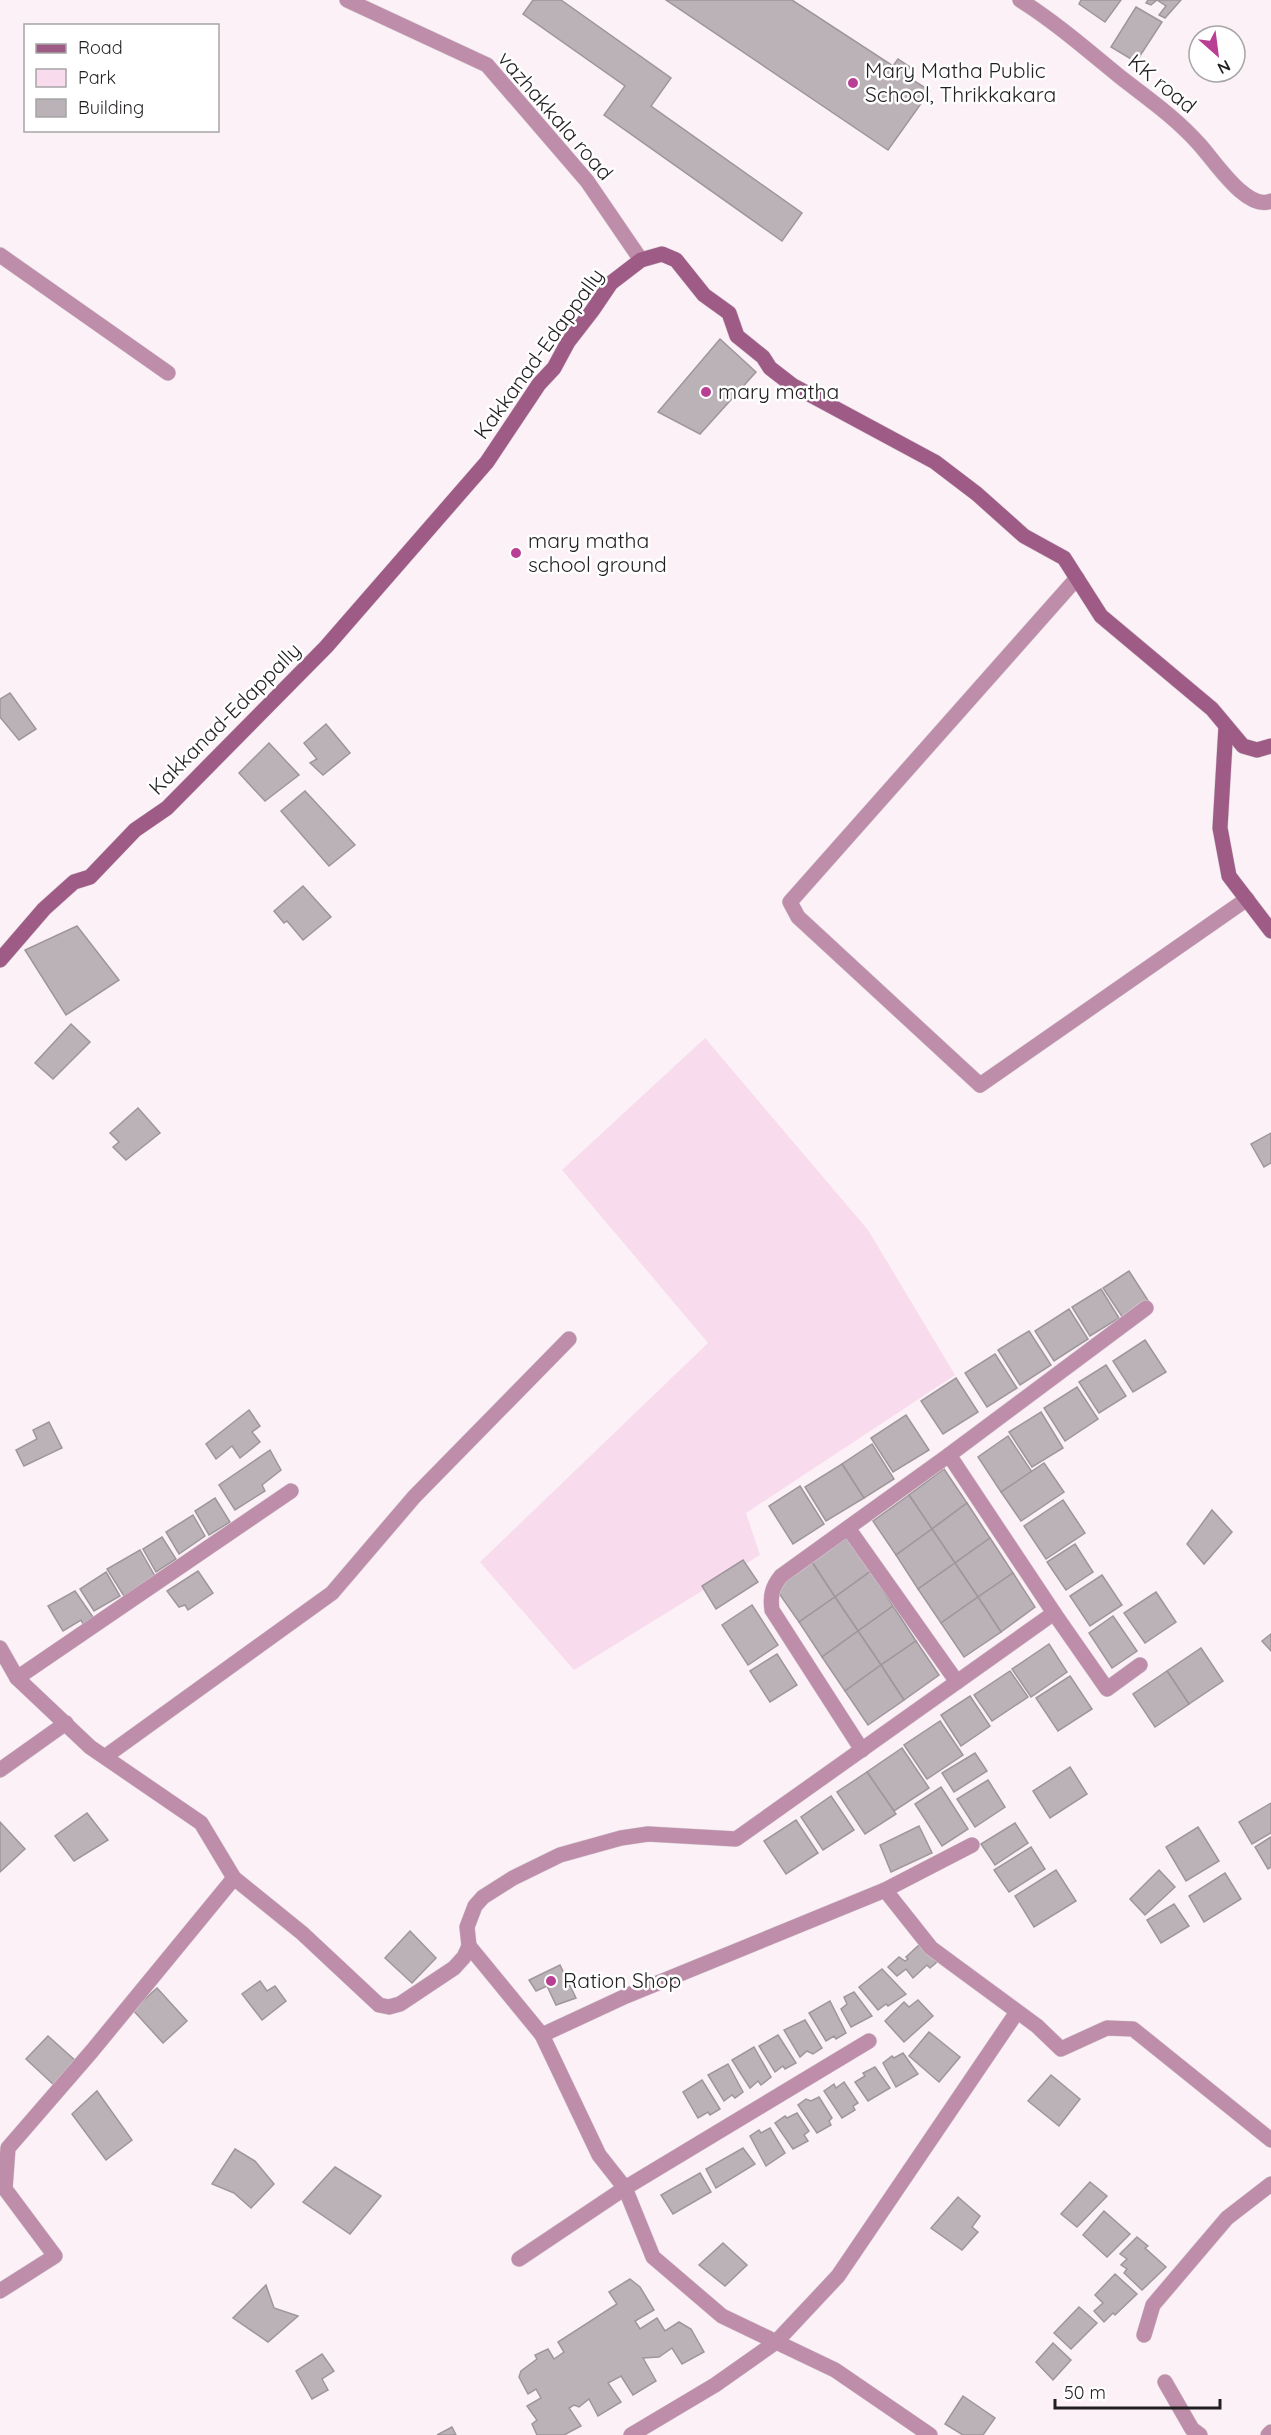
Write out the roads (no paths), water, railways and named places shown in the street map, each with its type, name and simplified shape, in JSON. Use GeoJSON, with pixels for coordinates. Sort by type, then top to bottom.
{"type":"FeatureCollection","features":[{"type":"Feature","properties":{"kind":"street","name":"vazhakkala road"},"geometry":{"type":"LineString","coordinates":[[347,0],[487,65],[587,181],[641,260]]}},
{"type":"Feature","properties":{"kind":"street","name":"KK road"},"geometry":{"type":"LineString","coordinates":[[1020,0],[1067,33],[1176,120],[1250,199],[1260,204],[1271,201]]}},
{"type":"Feature","properties":{"kind":"street"},"geometry":{"type":"LineString","coordinates":[[641,260],[662,254],[676,260],[704,295],[729,313],[737,336],[763,357],[770,368],[792,385],[935,462],[977,494],[1024,536],[1064,558],[1101,616],[1212,709],[1243,746],[1257,750],[1271,747]]}},
{"type":"Feature","properties":{"kind":"street"},"geometry":{"type":"LineString","coordinates":[[0,255],[168,373]]}},
{"type":"Feature","properties":{"kind":"street","name":"Kakkanad-Edappally"},"geometry":{"type":"LineString","coordinates":[[0,960],[44,909],[74,882],[90,877],[135,830],[167,808],[326,647],[487,462],[611,283],[641,260]]}},
{"type":"Feature","properties":{"kind":"street"},"geometry":{"type":"LineString","coordinates":[[1077,578],[790,902],[798,917],[980,1085],[1247,899]]}},
{"type":"Feature","properties":{"kind":"street"},"geometry":{"type":"LineString","coordinates":[[1226,726],[1220,828],[1229,876],[1271,931]]}},
{"type":"Feature","properties":{"kind":"street"},"geometry":{"type":"LineString","coordinates":[[862,1750],[772,1610],[770,1599],[774,1585],[781,1576],[949,1455],[1146,1308]]}},
{"type":"Feature","properties":{"kind":"street"},"geometry":{"type":"LineString","coordinates":[[106,1756],[332,1593],[414,1497],[569,1339]]}},
{"type":"Feature","properties":{"kind":"street"},"geometry":{"type":"LineString","coordinates":[[949,1455],[1107,1689],[1140,1665]]}},
{"type":"Feature","properties":{"kind":"street"},"geometry":{"type":"LineString","coordinates":[[17,1678],[291,1491]]}},
{"type":"Feature","properties":{"kind":"street"},"geometry":{"type":"LineString","coordinates":[[848,1528],[957,1682]]}},
{"type":"Feature","properties":{"kind":"street"},"geometry":{"type":"LineString","coordinates":[[0,1648],[17,1678],[90,1747],[201,1823],[234,1878],[302,1933],[378,2005],[389,2007],[400,2004],[454,1968],[464,1957],[469,1946],[467,1927],[475,1906],[483,1897],[513,1878],[560,1855],[621,1838],[648,1834],[736,1839],[1054,1613]]}},
{"type":"Feature","properties":{"kind":"street"},"geometry":{"type":"LineString","coordinates":[[0,1770],[66,1723]]}},
{"type":"Feature","properties":{"kind":"street"},"geometry":{"type":"LineString","coordinates":[[542,2036],[626,1996],[885,1890],[972,1845]]}},
{"type":"Feature","properties":{"kind":"street"},"geometry":{"type":"LineString","coordinates":[[0,2291],[55,2256],[5,2189],[8,2148],[92,2051],[234,1878]]}},
{"type":"Feature","properties":{"kind":"street"},"geometry":{"type":"LineString","coordinates":[[885,1890],[931,1948],[1017,2012],[1061,2049],[1107,2028],[1133,2030],[1271,2140]]}},
{"type":"Feature","properties":{"kind":"street"},"geometry":{"type":"LineString","coordinates":[[469,1946],[542,2036],[599,2155],[625,2188],[653,2257],[722,2316],[835,2370],[930,2435]]}},
{"type":"Feature","properties":{"kind":"street"},"geometry":{"type":"LineString","coordinates":[[631,2435],[716,2385],[776,2342],[838,2276],[1017,2012]]}},
{"type":"Feature","properties":{"kind":"street"},"geometry":{"type":"LineString","coordinates":[[519,2259],[625,2188],[869,2041]]}},
{"type":"Feature","properties":{"kind":"street"},"geometry":{"type":"LineString","coordinates":[[1144,2336],[1154,2305],[1227,2218],[1271,2184]]}},
{"type":"Feature","properties":{"kind":"street"},"geometry":{"type":"LineString","coordinates":[[1165,2382],[1193,2433]]}},
{"type":"Feature","properties":{"kind":"place","name":"Mary Matha Public School, Thrikkakara"},"geometry":{"type":"Point","coordinates":[853,83]}},
{"type":"Feature","properties":{"kind":"place","name":"mary matha"},"geometry":{"type":"Point","coordinates":[706,392]}},
{"type":"Feature","properties":{"kind":"place","name":"mary matha school ground"},"geometry":{"type":"Point","coordinates":[516,553]}},
{"type":"Feature","properties":{"kind":"place","name":"Ration Shop"},"geometry":{"type":"Point","coordinates":[551,1981]}}]}
